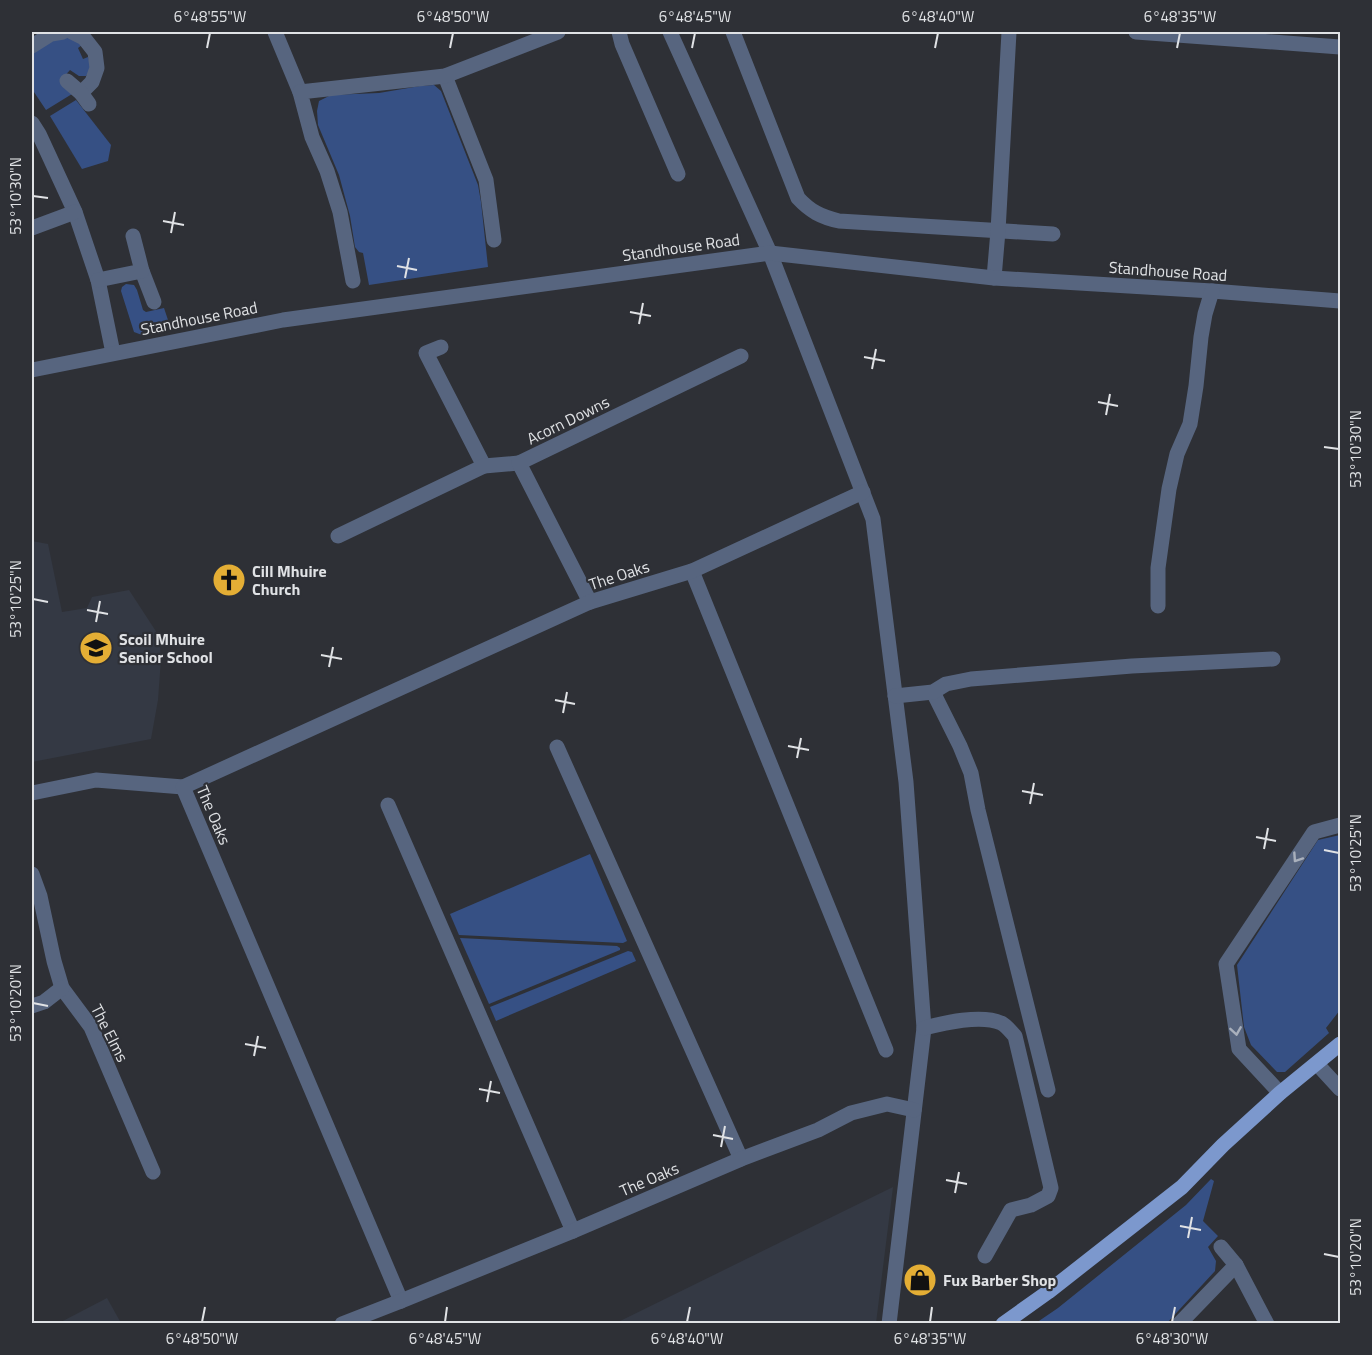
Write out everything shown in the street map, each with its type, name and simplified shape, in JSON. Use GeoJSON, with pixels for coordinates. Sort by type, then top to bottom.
{"type":"FeatureCollection","features":[{"type":"Feature","properties":{"kind":"main road"},"geometry":{"type":"LineString","coordinates":[[1003,1323],[1048,1292],[1182,1187],[1223,1145],[1280,1093],[1341,1044]]}},
{"type":"Feature","properties":{"kind":"street"},"geometry":{"type":"LineString","coordinates":[[32,46],[51,34],[63,32]]}},
{"type":"Feature","properties":{"kind":"street"},"geometry":{"type":"LineString","coordinates":[[68,81],[85,99],[97,68],[95,51],[84,38],[72,32]]}},
{"type":"Feature","properties":{"kind":"street"},"geometry":{"type":"LineString","coordinates":[[275,32],[300,92],[312,137],[327,171],[340,212],[353,281]]}},
{"type":"Feature","properties":{"kind":"street"},"geometry":{"type":"LineString","coordinates":[[300,92],[445,76],[558,32]]}},
{"type":"Feature","properties":{"kind":"street"},"geometry":{"type":"LineString","coordinates":[[619,32],[622,44],[678,174]]}},
{"type":"Feature","properties":{"kind":"street"},"geometry":{"type":"LineString","coordinates":[[670,32],[770,253],[873,519],[906,782],[924,1028],[889,1323]]}},
{"type":"Feature","properties":{"kind":"street"},"geometry":{"type":"LineString","coordinates":[[733,32],[798,198],[811,211],[824,218],[839,221],[1053,234]]}},
{"type":"Feature","properties":{"kind":"street"},"geometry":{"type":"LineString","coordinates":[[994,278],[1009,32]]}},
{"type":"Feature","properties":{"kind":"street"},"geometry":{"type":"LineString","coordinates":[[1136,32],[1288,37],[1341,47]]}},
{"type":"Feature","properties":{"kind":"street"},"geometry":{"type":"LineString","coordinates":[[445,76],[486,180],[494,240]]}},
{"type":"Feature","properties":{"kind":"street"},"geometry":{"type":"LineString","coordinates":[[32,123],[75,212],[98,280],[113,353]]}},
{"type":"Feature","properties":{"kind":"street"},"geometry":{"type":"LineString","coordinates":[[32,228],[75,212]]}},
{"type":"Feature","properties":{"kind":"street"},"geometry":{"type":"LineString","coordinates":[[133,236],[142,271],[154,302]]}},
{"type":"Feature","properties":{"kind":"street","name":"Standhouse Road"},"geometry":{"type":"LineString","coordinates":[[32,370],[283,320],[770,253],[994,278],[1341,301]]}},
{"type":"Feature","properties":{"kind":"street"},"geometry":{"type":"LineString","coordinates":[[98,280],[142,271]]}},
{"type":"Feature","properties":{"kind":"street"},"geometry":{"type":"LineString","coordinates":[[1158,606],[1158,567],[1169,489],[1177,454],[1190,424],[1201,337],[1212,291]]}},
{"type":"Feature","properties":{"kind":"street"},"geometry":{"type":"LineString","coordinates":[[441,347],[426,353],[484,466]]}},
{"type":"Feature","properties":{"kind":"street","name":"Acorn Downs"},"geometry":{"type":"LineString","coordinates":[[590,602],[519,463],[741,356]]}},
{"type":"Feature","properties":{"kind":"street"},"geometry":{"type":"LineString","coordinates":[[338,536],[484,466],[519,463]]}},
{"type":"Feature","properties":{"kind":"street","name":"The Oaks"},"geometry":{"type":"LineString","coordinates":[[401,1301],[183,787],[590,602],[692,571],[862,492]]}},
{"type":"Feature","properties":{"kind":"street"},"geometry":{"type":"LineString","coordinates":[[692,571],[886,1050]]}},
{"type":"Feature","properties":{"kind":"street"},"geometry":{"type":"LineString","coordinates":[[896,696],[933,692],[946,684],[971,679],[1132,666],[1273,659]]}},
{"type":"Feature","properties":{"kind":"street"},"geometry":{"type":"LineString","coordinates":[[933,692],[971,773],[978,810],[1048,1090]]}},
{"type":"Feature","properties":{"kind":"street"},"geometry":{"type":"LineString","coordinates":[[557,747],[741,1160]]}},
{"type":"Feature","properties":{"kind":"street"},"geometry":{"type":"LineString","coordinates":[[32,793],[96,780],[183,787]]}},
{"type":"Feature","properties":{"kind":"street"},"geometry":{"type":"LineString","coordinates":[[388,805],[573,1231]]}},
{"type":"Feature","properties":{"kind":"street"},"geometry":{"type":"LineString","coordinates":[[1280,1093],[1239,1049],[1226,964],[1314,832],[1341,825]]}},
{"type":"Feature","properties":{"kind":"street","name":"The Elms"},"geometry":{"type":"LineString","coordinates":[[32,874],[36,897],[62,988],[91,1027],[153,1172]]}},
{"type":"Feature","properties":{"kind":"street"},"geometry":{"type":"LineString","coordinates":[[32,1006],[45,1002],[62,988]]}},
{"type":"Feature","properties":{"kind":"street"},"geometry":{"type":"LineString","coordinates":[[924,1028],[955,1021],[982,1019],[1002,1023],[1015,1036],[1051,1188],[1048,1196],[1011,1210],[985,1256]]}},
{"type":"Feature","properties":{"kind":"street"},"geometry":{"type":"LineString","coordinates":[[1317,1064],[1341,1089]]}},
{"type":"Feature","properties":{"kind":"street","name":"The Oaks"},"geometry":{"type":"LineString","coordinates":[[342,1323],[818,1130],[851,1113],[887,1104],[914,1110]]}},
{"type":"Feature","properties":{"kind":"street"},"geometry":{"type":"LineString","coordinates":[[1221,1247],[1236,1265],[1267,1323]]}},
{"type":"Feature","properties":{"kind":"street"},"geometry":{"type":"LineString","coordinates":[[1179,1323],[1236,1265]]}},
{"type":"Feature","properties":{"kind":"shaded area"},"geometry":{"type":"Polygon","coordinates":[[[71,37],[82,45],[78,48],[83,59],[88,57],[90,71],[86,76],[79,76],[70,70],[61,80],[72,94],[46,110],[32,89],[32,52],[58,38],[71,37]]]}},
{"type":"Feature","properties":{"kind":"shaded area"},"geometry":{"type":"Polygon","coordinates":[[[434,85],[441,91],[478,185],[488,267],[369,285],[363,253],[355,247],[350,216],[339,175],[318,125],[319,101],[331,95],[379,93],[434,85]]]}},
{"type":"Feature","properties":{"kind":"shaded area"},"geometry":{"type":"Polygon","coordinates":[[[76,100],[111,145],[108,161],[82,169],[50,116],[76,100]]]}},
{"type":"Feature","properties":{"kind":"shaded area"},"geometry":{"type":"Polygon","coordinates":[[[126,284],[134,285],[143,310],[146,312],[164,308],[168,320],[178,327],[142,335],[134,332],[121,291],[126,284]]]}},
{"type":"Feature","properties":{"kind":"shaded area","name":"Scoil Mhuire Senior School"},"geometry":{"type":"Polygon","coordinates":[[[32,541],[48,544],[62,612],[87,608],[92,597],[129,590],[159,636],[161,659],[158,700],[151,739],[32,762],[32,541]]]}},
{"type":"Feature","properties":{"kind":"shaded area"},"geometry":{"type":"Polygon","coordinates":[[[1340,835],[1340,1010],[1326,1028],[1329,1033],[1285,1072],[1277,1072],[1251,1045],[1244,1027],[1237,965],[1318,840],[1340,835]]]}},
{"type":"Feature","properties":{"kind":"shaded area"},"geometry":{"type":"Polygon","coordinates":[[[590,854],[627,941],[623,943],[459,935],[450,914],[590,854]]]}},
{"type":"Feature","properties":{"kind":"shaded area"},"geometry":{"type":"Polygon","coordinates":[[[460,938],[617,946],[620,950],[489,1004],[460,938]]]}},
{"type":"Feature","properties":{"kind":"shaded area"},"geometry":{"type":"Polygon","coordinates":[[[628,951],[632,952],[636,961],[496,1021],[490,1007],[628,951]]]}},
{"type":"Feature","properties":{"kind":"shaded area"},"geometry":{"type":"Polygon","coordinates":[[[1211,1179],[1214,1181],[1203,1221],[1218,1236],[1208,1247],[1216,1261],[1215,1271],[1167,1323],[1036,1323],[1058,1308],[1186,1205],[1211,1179]]]}},
{"type":"Feature","properties":{"kind":"shaded area"},"geometry":{"type":"Polygon","coordinates":[[[893,1187],[876,1323],[616,1323],[893,1187]]]}},
{"type":"Feature","properties":{"kind":"shaded area"},"geometry":{"type":"Polygon","coordinates":[[[107,1298],[121,1323],[59,1323],[107,1298]]]}},
{"type":"Feature","properties":{"kind":"place","name":"Cill Mhuire Church"},"geometry":{"type":"Point","coordinates":[229,580]}},
{"type":"Feature","properties":{"kind":"place","name":"Scoil Mhuire Senior School"},"geometry":{"type":"Point","coordinates":[96,648]}},
{"type":"Feature","properties":{"kind":"place","name":"Fux Barber Shop"},"geometry":{"type":"Point","coordinates":[920,1280]}}]}
